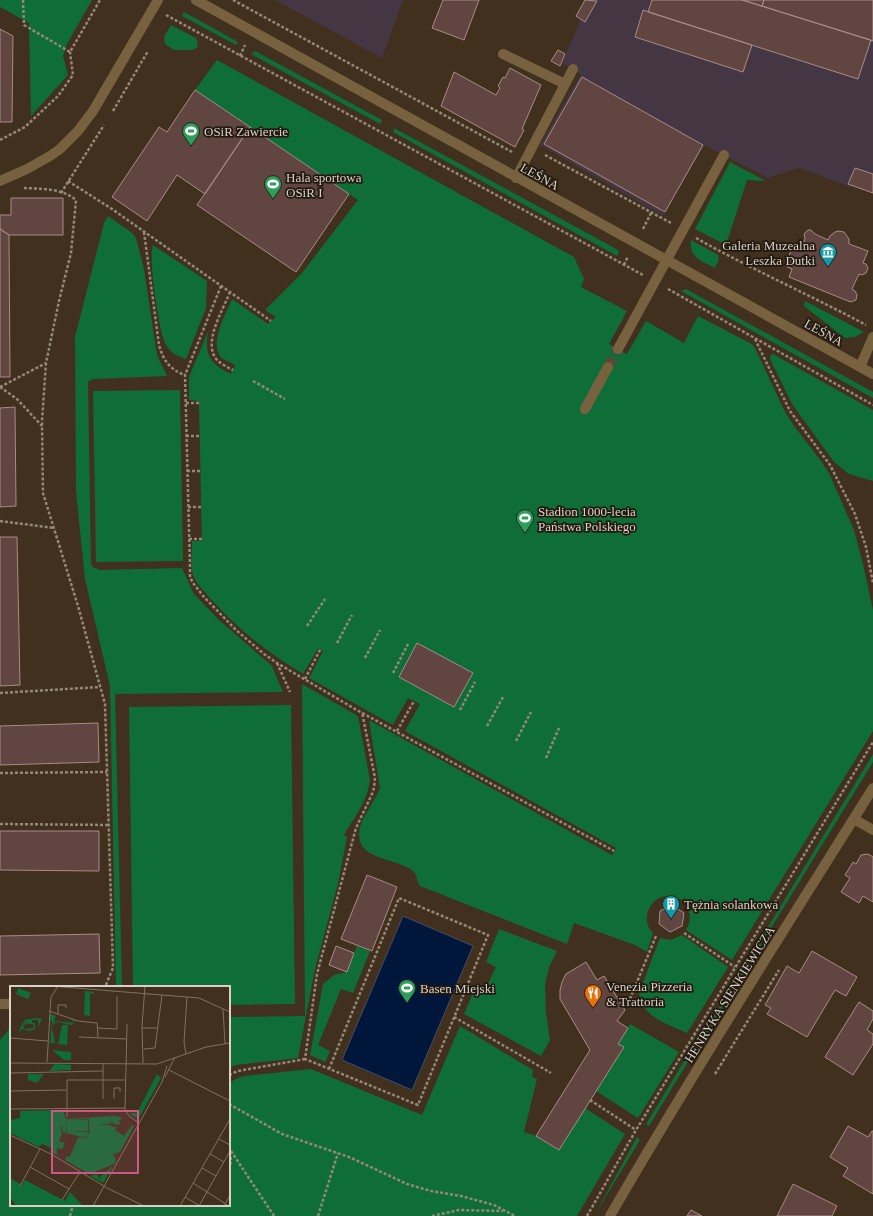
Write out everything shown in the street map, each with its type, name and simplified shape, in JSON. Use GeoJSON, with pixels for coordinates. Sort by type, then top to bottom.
{"type":"FeatureCollection","features":[{"type":"Feature","properties":{"kind":"street"},"geometry":{"type":"LineString","coordinates":[[0,181],[27,169],[50,156],[60,149],[78,131],[93,111],[158,0]]}},
{"type":"Feature","properties":{"kind":"street","name":"LEŚNA"},"geometry":{"type":"LineString","coordinates":[[196,0],[873,374]]}},
{"type":"Feature","properties":{"kind":"street"},"geometry":{"type":"LineString","coordinates":[[503,54],[565,84]]}},
{"type":"Feature","properties":{"kind":"street"},"geometry":{"type":"LineString","coordinates":[[516,178],[573,69]]}},
{"type":"Feature","properties":{"kind":"street"},"geometry":{"type":"LineString","coordinates":[[618,349],[724,155]]}},
{"type":"Feature","properties":{"kind":"street"},"geometry":{"type":"LineString","coordinates":[[860,367],[873,337]]}},
{"type":"Feature","properties":{"kind":"street"},"geometry":{"type":"LineString","coordinates":[[585,409],[608,367]]}},
{"type":"Feature","properties":{"kind":"street","name":"HENRYKA SIENKIEWICZA"},"geometry":{"type":"LineString","coordinates":[[610,1216],[706,1055],[873,788]]}},
{"type":"Feature","properties":{"kind":"street"},"geometry":{"type":"LineString","coordinates":[[854,819],[873,830]]}},
{"type":"Feature","properties":{"kind":"path"},"geometry":{"type":"LineString","coordinates":[[23,0],[24,26],[70,52]]}},
{"type":"Feature","properties":{"kind":"path"},"geometry":{"type":"LineString","coordinates":[[0,140],[25,128],[58,96],[73,75],[70,52],[100,0]]}},
{"type":"Feature","properties":{"kind":"path"},"geometry":{"type":"LineString","coordinates":[[233,0],[512,153],[532,148],[725,254],[866,326]]}},
{"type":"Feature","properties":{"kind":"path"},"geometry":{"type":"LineString","coordinates":[[168,16],[655,282],[873,405]]}},
{"type":"Feature","properties":{"kind":"path"},"geometry":{"type":"LineString","coordinates":[[68,180],[271,321]]}},
{"type":"Feature","properties":{"kind":"path"},"geometry":{"type":"LineString","coordinates":[[22,188],[43,189],[65,194],[76,200],[71,253],[58,301],[46,363],[42,426],[43,493],[78,606],[105,704],[113,968],[105,986]]}},
{"type":"Feature","properties":{"kind":"path"},"geometry":{"type":"LineString","coordinates":[[144,232],[158,344],[163,359],[174,370],[185,375]]}},
{"type":"Feature","properties":{"kind":"path"},"geometry":{"type":"LineString","coordinates":[[221,286],[185,375],[190,577],[193,583],[204,597],[236,630],[277,663],[362,712],[614,851]]}},
{"type":"Feature","properties":{"kind":"path"},"geometry":{"type":"LineString","coordinates":[[230,292],[213,333],[211,344],[217,359],[233,370]]}},
{"type":"Feature","properties":{"kind":"path"},"geometry":{"type":"LineString","coordinates":[[755,339],[790,411],[830,465],[843,488],[855,514],[866,547],[872,569],[873,583]]}},
{"type":"Feature","properties":{"kind":"path"},"geometry":{"type":"LineString","coordinates":[[42,426],[17,399],[0,387],[46,363]]}},
{"type":"Feature","properties":{"kind":"path"},"geometry":{"type":"LineString","coordinates":[[253,381],[285,399]]}},
{"type":"Feature","properties":{"kind":"path"},"geometry":{"type":"LineString","coordinates":[[186,403],[199,403]]}},
{"type":"Feature","properties":{"kind":"path"},"geometry":{"type":"LineString","coordinates":[[186,436],[200,436]]}},
{"type":"Feature","properties":{"kind":"path"},"geometry":{"type":"LineString","coordinates":[[187,471],[200,471]]}},
{"type":"Feature","properties":{"kind":"path"},"geometry":{"type":"LineString","coordinates":[[188,507],[201,507]]}},
{"type":"Feature","properties":{"kind":"path"},"geometry":{"type":"LineString","coordinates":[[0,521],[54,528]]}},
{"type":"Feature","properties":{"kind":"path"},"geometry":{"type":"LineString","coordinates":[[189,539],[202,540]]}},
{"type":"Feature","properties":{"kind":"path"},"geometry":{"type":"LineString","coordinates":[[307,626],[324,599]]}},
{"type":"Feature","properties":{"kind":"path"},"geometry":{"type":"LineString","coordinates":[[337,642],[352,615]]}},
{"type":"Feature","properties":{"kind":"path"},"geometry":{"type":"LineString","coordinates":[[365,658],[380,630]]}},
{"type":"Feature","properties":{"kind":"path"},"geometry":{"type":"LineString","coordinates":[[393,673],[408,644]]}},
{"type":"Feature","properties":{"kind":"path"},"geometry":{"type":"LineString","coordinates":[[305,679],[320,650]]}},
{"type":"Feature","properties":{"kind":"path"},"geometry":{"type":"LineString","coordinates":[[277,663],[290,692]]}},
{"type":"Feature","properties":{"kind":"path"},"geometry":{"type":"LineString","coordinates":[[460,710],[475,682]]}},
{"type":"Feature","properties":{"kind":"path"},"geometry":{"type":"LineString","coordinates":[[0,693],[100,687]]}},
{"type":"Feature","properties":{"kind":"path"},"geometry":{"type":"LineString","coordinates":[[487,726],[503,697]]}},
{"type":"Feature","properties":{"kind":"path"},"geometry":{"type":"LineString","coordinates":[[397,731],[414,701]]}},
{"type":"Feature","properties":{"kind":"path"},"geometry":{"type":"LineString","coordinates":[[305,1059],[317,974],[354,834],[374,788],[375,778],[362,712]]}},
{"type":"Feature","properties":{"kind":"path"},"geometry":{"type":"LineString","coordinates":[[516,741],[531,712]]}},
{"type":"Feature","properties":{"kind":"path"},"geometry":{"type":"LineString","coordinates":[[546,758],[559,728]]}},
{"type":"Feature","properties":{"kind":"path"},"geometry":{"type":"LineString","coordinates":[[587,1216],[636,1130],[873,742]]}},
{"type":"Feature","properties":{"kind":"path"},"geometry":{"type":"LineString","coordinates":[[0,773],[107,772]]}},
{"type":"Feature","properties":{"kind":"path"},"geometry":{"type":"LineString","coordinates":[[0,824],[109,825]]}},
{"type":"Feature","properties":{"kind":"path"},"geometry":{"type":"LineString","coordinates":[[230,1074],[238,1070],[305,1059],[329,1069],[418,1105],[488,935],[399,898],[329,1069]]}},
{"type":"Feature","properties":{"kind":"path"},"geometry":{"type":"LineString","coordinates":[[684,933],[736,967]]}},
{"type":"Feature","properties":{"kind":"path"},"geometry":{"type":"LineString","coordinates":[[630,999],[656,936]]}},
{"type":"Feature","properties":{"kind":"path"},"geometry":{"type":"LineString","coordinates":[[715,1074],[782,966]]}},
{"type":"Feature","properties":{"kind":"path"},"geometry":{"type":"LineString","coordinates":[[454,1017],[551,1073]]}},
{"type":"Feature","properties":{"kind":"path"},"geometry":{"type":"LineString","coordinates":[[590,1100],[636,1130]]}},
{"type":"Feature","properties":{"kind":"path"},"geometry":{"type":"LineString","coordinates":[[230,1105],[282,1134],[338,1152],[407,1184],[431,1191],[461,1196],[506,1211],[516,1216]]}},
{"type":"Feature","properties":{"kind":"path"},"geometry":{"type":"LineString","coordinates":[[230,1165],[231,1151]]}},
{"type":"Feature","properties":{"kind":"path"},"geometry":{"type":"LineString","coordinates":[[231,1151],[274,1216]]}},
{"type":"Feature","properties":{"kind":"path"},"geometry":{"type":"LineString","coordinates":[[318,1216],[338,1152]]}},
{"type":"Feature","properties":{"kind":"path"},"geometry":{"type":"LineString","coordinates":[[70,1216],[73,1206]]}},
{"type":"Feature","properties":{"kind":"path"},"geometry":{"type":"LineString","coordinates":[[432,1216],[459,1210],[506,1211]]}},
{"type":"Feature","properties":{"kind":"shaded area"},"geometry":{"type":"Polygon","coordinates":[[[275,0],[403,0],[382,58],[275,0]]]}},
{"type":"Feature","properties":{"kind":"shaded area"},"geometry":{"type":"Polygon","coordinates":[[[589,0],[873,0],[873,174],[858,169],[851,187],[799,168],[768,178],[704,145],[663,216],[540,145],[581,74],[562,63],[589,0]]]}},
{"type":"Feature","properties":{"kind":"green space"},"geometry":{"type":"Polygon","coordinates":[[[0,0],[92,0],[67,44],[63,56],[68,75],[31,116],[29,23],[0,7],[0,0]]]}},
{"type":"Feature","properties":{"kind":"green space"},"geometry":{"type":"Polygon","coordinates":[[[184,12],[238,42],[236,45],[182,16],[184,12]]]}},
{"type":"Feature","properties":{"kind":"green space"},"geometry":{"type":"Polygon","coordinates":[[[171,25],[196,38],[198,43],[197,48],[192,50],[174,50],[165,44],[164,37],[171,25]]]}},
{"type":"Feature","properties":{"kind":"green space"},"geometry":{"type":"Polygon","coordinates":[[[255,51],[382,120],[380,124],[251,54],[255,51]]]}},
{"type":"Feature","properties":{"kind":"green space","name":"Stadion 1000-lecia Państwa Polskiego"},"geometry":{"type":"Polygon","coordinates":[[[217,60],[574,257],[584,279],[581,287],[627,311],[609,344],[627,354],[646,321],[684,343],[698,316],[753,345],[784,410],[829,473],[854,530],[873,610],[873,731],[732,960],[686,930],[690,920],[688,909],[692,906],[685,898],[682,900],[667,896],[661,897],[651,905],[648,910],[647,922],[653,933],[647,952],[635,945],[574,923],[567,944],[420,886],[414,872],[397,863],[378,857],[369,852],[363,847],[359,838],[360,827],[380,788],[369,720],[612,855],[616,848],[405,731],[420,704],[408,698],[393,725],[309,678],[323,651],[318,649],[303,674],[290,666],[265,649],[241,629],[219,608],[196,581],[193,575],[191,558],[192,541],[202,541],[199,401],[189,400],[189,377],[209,329],[207,344],[210,356],[217,366],[231,374],[235,365],[223,359],[219,353],[217,338],[222,321],[232,299],[268,324],[276,317],[265,310],[302,273],[358,200],[195,90],[217,60]]]}},
{"type":"Feature","properties":{"kind":"green space"},"geometry":{"type":"Polygon","coordinates":[[[394,128],[611,246],[619,251],[617,256],[393,132],[394,128]]]}},
{"type":"Feature","properties":{"kind":"green space"},"geometry":{"type":"Polygon","coordinates":[[[730,162],[766,181],[747,180],[726,245],[695,229],[730,162]]]}},
{"type":"Feature","properties":{"kind":"green space"},"geometry":{"type":"Polygon","coordinates":[[[108,216],[131,232],[136,238],[144,269],[157,355],[167,376],[95,379],[88,382],[91,564],[93,567],[100,570],[182,568],[194,594],[219,620],[272,666],[283,692],[115,694],[122,986],[116,986],[110,686],[85,579],[76,491],[75,337],[104,223],[108,216]]]}},
{"type":"Feature","properties":{"kind":"green space"},"geometry":{"type":"Polygon","coordinates":[[[691,240],[718,255],[719,259],[715,268],[701,261],[694,255],[691,240]]]}},
{"type":"Feature","properties":{"kind":"green space"},"geometry":{"type":"Polygon","coordinates":[[[153,245],[207,281],[206,308],[186,359],[172,352],[166,345],[163,338],[157,311],[153,279],[153,245]]]}},
{"type":"Feature","properties":{"kind":"green space"},"geometry":{"type":"Polygon","coordinates":[[[686,289],[873,392],[873,398],[681,291],[686,289]]]}},
{"type":"Feature","properties":{"kind":"green space"},"geometry":{"type":"Polygon","coordinates":[[[805,301],[864,332],[855,337],[845,338],[804,306],[805,301]]]}},
{"type":"Feature","properties":{"kind":"green space"},"geometry":{"type":"Polygon","coordinates":[[[773,354],[873,410],[873,481],[849,474],[834,462],[792,404],[770,359],[770,356],[773,354]]]}},
{"type":"Feature","properties":{"kind":"green space"},"geometry":{"type":"Polygon","coordinates":[[[180,390],[183,561],[96,562],[93,391],[180,390]]]}},
{"type":"Feature","properties":{"kind":"green space"},"geometry":{"type":"Polygon","coordinates":[[[302,684],[358,716],[370,780],[369,787],[360,809],[344,835],[347,837],[338,884],[315,969],[298,1058],[236,1065],[230,1068],[230,1017],[305,1016],[302,684]]]}},
{"type":"Feature","properties":{"kind":"green space"},"geometry":{"type":"Polygon","coordinates":[[[291,705],[295,1004],[230,1005],[230,986],[133,986],[129,707],[291,705]]]}},
{"type":"Feature","properties":{"kind":"green space"},"geometry":{"type":"Polygon","coordinates":[[[873,754],[873,762],[701,1042],[698,1042],[873,754]]]}},
{"type":"Feature","properties":{"kind":"green space"},"geometry":{"type":"Polygon","coordinates":[[[499,929],[557,951],[549,967],[545,985],[546,1013],[550,1040],[541,1056],[464,1014],[476,986],[485,990],[496,967],[486,962],[499,929]]]}},
{"type":"Feature","properties":{"kind":"green space"},"geometry":{"type":"Polygon","coordinates":[[[682,935],[728,967],[687,1033],[664,1023],[650,1014],[641,1001],[639,993],[660,938],[671,940],[682,935]]]}},
{"type":"Feature","properties":{"kind":"green space"},"geometry":{"type":"Polygon","coordinates":[[[357,946],[370,951],[353,993],[341,989],[318,1045],[330,1051],[325,1062],[310,1055],[323,984],[334,975],[347,972],[357,946]]]}},
{"type":"Feature","properties":{"kind":"green space"},"geometry":{"type":"Polygon","coordinates":[[[630,1024],[679,1052],[638,1118],[596,1091],[623,1047],[618,1044],[630,1024]]]}},
{"type":"Feature","properties":{"kind":"green space"},"geometry":{"type":"Polygon","coordinates":[[[460,1026],[533,1070],[532,1077],[537,1079],[524,1132],[536,1136],[559,1150],[585,1108],[625,1134],[577,1216],[0,1216],[0,1040],[9,1029],[10,1206],[230,1206],[230,1084],[232,1081],[245,1076],[311,1069],[422,1115],[460,1026]]]}},
{"type":"Feature","properties":{"kind":"green space"},"geometry":{"type":"Polygon","coordinates":[[[689,1053],[692,1055],[649,1126],[646,1124],[689,1053]]]}},
{"type":"Feature","properties":{"kind":"green space"},"geometry":{"type":"Polygon","coordinates":[[[637,1137],[640,1140],[594,1216],[637,1137]]]}},
{"type":"Feature","properties":{"kind":"water","name":"Basen Miejski"},"geometry":{"type":"Polygon","coordinates":[[[403,916],[473,946],[412,1090],[342,1060],[403,916]]]}},
{"type":"Feature","properties":{"kind":"building"},"geometry":{"type":"Polygon","coordinates":[[[443,0],[479,0],[464,40],[432,28],[443,0]]]}},
{"type":"Feature","properties":{"kind":"building"},"geometry":{"type":"Polygon","coordinates":[[[585,0],[597,1],[585,22],[576,16],[585,0]]]}},
{"type":"Feature","properties":{"kind":"building"},"geometry":{"type":"Polygon","coordinates":[[[652,0],[742,0],[871,40],[858,79],[648,12],[652,0]]]}},
{"type":"Feature","properties":{"kind":"building"},"geometry":{"type":"Polygon","coordinates":[[[742,0],[764,0],[762,6],[742,0]]]}},
{"type":"Feature","properties":{"kind":"building"},"geometry":{"type":"Polygon","coordinates":[[[764,0],[873,0],[873,41],[762,6],[764,0]]]}},
{"type":"Feature","properties":{"kind":"building"},"geometry":{"type":"Polygon","coordinates":[[[643,10],[752,45],[743,72],[635,37],[643,10]]]}},
{"type":"Feature","properties":{"kind":"building"},"geometry":{"type":"Polygon","coordinates":[[[0,29],[13,36],[12,122],[0,122],[0,29]]]}},
{"type":"Feature","properties":{"kind":"building"},"geometry":{"type":"Polygon","coordinates":[[[558,50],[565,54],[560,66],[551,61],[558,50]]]}},
{"type":"Feature","properties":{"kind":"building"},"geometry":{"type":"Polygon","coordinates":[[[510,68],[541,85],[522,129],[524,130],[515,147],[441,106],[454,72],[496,95],[500,88],[498,86],[503,77],[505,78],[510,68]]]}},
{"type":"Feature","properties":{"kind":"building"},"geometry":{"type":"Polygon","coordinates":[[[582,77],[703,145],[665,212],[544,144],[582,77]]]}},
{"type":"Feature","properties":{"kind":"building","name":"OSiR Zawiercie"},"geometry":{"type":"Polygon","coordinates":[[[195,90],[250,127],[205,194],[177,175],[147,221],[112,197],[159,127],[167,132],[195,90]]]}},
{"type":"Feature","properties":{"kind":"building","name":"Hala sportowa OSiR I"},"geometry":{"type":"Polygon","coordinates":[[[250,127],[349,194],[296,272],[197,205],[250,127]]]}},
{"type":"Feature","properties":{"kind":"building"},"geometry":{"type":"Polygon","coordinates":[[[855,168],[873,174],[873,193],[848,184],[855,168]]]}},
{"type":"Feature","properties":{"kind":"building"},"geometry":{"type":"Polygon","coordinates":[[[11,198],[63,198],[63,235],[9,235],[0,229],[0,215],[11,215],[11,198]]]}},
{"type":"Feature","properties":{"kind":"building"},"geometry":{"type":"Polygon","coordinates":[[[0,229],[9,235],[10,377],[0,377],[0,229]]]}},
{"type":"Feature","properties":{"kind":"building","name":"Galeria Muzealna Leszka Dutki"},"geometry":{"type":"Polygon","coordinates":[[[808,230],[811,230],[815,234],[828,240],[835,232],[844,232],[849,239],[849,244],[868,251],[863,263],[866,264],[868,268],[866,273],[862,275],[859,274],[852,289],[857,295],[856,300],[851,302],[848,301],[789,277],[792,269],[785,266],[794,243],[802,246],[805,239],[804,234],[808,230]]]}},
{"type":"Feature","properties":{"kind":"building"},"geometry":{"type":"Polygon","coordinates":[[[15,407],[16,506],[0,507],[0,408],[15,407]]]}},
{"type":"Feature","properties":{"kind":"building"},"geometry":{"type":"Polygon","coordinates":[[[0,537],[17,537],[20,685],[0,686],[0,537]]]}},
{"type":"Feature","properties":{"kind":"building"},"geometry":{"type":"Polygon","coordinates":[[[417,643],[473,673],[454,707],[399,677],[417,643]]]}},
{"type":"Feature","properties":{"kind":"building"},"geometry":{"type":"Polygon","coordinates":[[[98,723],[99,762],[0,765],[0,726],[98,723]]]}},
{"type":"Feature","properties":{"kind":"building"},"geometry":{"type":"Polygon","coordinates":[[[0,831],[99,831],[99,871],[0,870],[0,831]]]}},
{"type":"Feature","properties":{"kind":"building"},"geometry":{"type":"Polygon","coordinates":[[[868,854],[873,857],[873,902],[863,896],[859,903],[841,892],[850,878],[845,875],[853,862],[856,864],[861,855],[868,854]]]}},
{"type":"Feature","properties":{"kind":"building"},"geometry":{"type":"Polygon","coordinates":[[[367,875],[397,887],[372,951],[341,939],[367,875]]]}},
{"type":"Feature","properties":{"kind":"building","name":"Tężnia solankowa"},"geometry":{"type":"Polygon","coordinates":[[[672,905],[684,913],[682,926],[670,932],[659,924],[660,911],[672,905]]]}},
{"type":"Feature","properties":{"kind":"building"},"geometry":{"type":"Polygon","coordinates":[[[99,934],[100,973],[0,975],[0,936],[99,934]]]}},
{"type":"Feature","properties":{"kind":"building"},"geometry":{"type":"Polygon","coordinates":[[[336,946],[354,953],[347,972],[329,965],[336,946]]]}},
{"type":"Feature","properties":{"kind":"building"},"geometry":{"type":"Polygon","coordinates":[[[812,951],[857,977],[846,996],[835,990],[807,1037],[767,1014],[771,1008],[765,1005],[787,966],[799,973],[812,951]]]}},
{"type":"Feature","properties":{"kind":"building"},"geometry":{"type":"Polygon","coordinates":[[[586,962],[597,980],[604,976],[625,1010],[617,1021],[628,1028],[618,1044],[624,1047],[559,1150],[536,1136],[590,1050],[560,999],[560,990],[566,974],[586,962]]]}},
{"type":"Feature","properties":{"kind":"building"},"geometry":{"type":"Polygon","coordinates":[[[859,1002],[873,1011],[873,1019],[867,1030],[873,1034],[873,1044],[853,1075],[825,1057],[859,1002]]]}},
{"type":"Feature","properties":{"kind":"building"},"geometry":{"type":"Polygon","coordinates":[[[848,1126],[868,1137],[873,1131],[873,1194],[843,1176],[848,1168],[830,1157],[848,1126]]]}},
{"type":"Feature","properties":{"kind":"building"},"geometry":{"type":"Polygon","coordinates":[[[793,1184],[837,1206],[832,1216],[777,1216],[793,1184]]]}},
{"type":"Feature","properties":{"kind":"building"},"geometry":{"type":"Polygon","coordinates":[[[691,1210],[702,1216],[687,1216],[691,1210]]]}},
{"type":"Feature","properties":{"kind":"tunnel"},"geometry":{"type":"LineString","coordinates":[[608,367],[618,349]]}},
{"type":"Feature","properties":{"kind":"place","name":"OSiR Zawiercie"},"geometry":{"type":"Point","coordinates":[191,146]}},
{"type":"Feature","properties":{"kind":"place","name":"Hala sportowa OSiR I"},"geometry":{"type":"Point","coordinates":[273,199]}},
{"type":"Feature","properties":{"kind":"place","name":"Galeria Muzealna Leszka Dutki"},"geometry":{"type":"Point","coordinates":[828,267]}},
{"type":"Feature","properties":{"kind":"place","name":"Stadion 1000-lecia Państwa Polskiego"},"geometry":{"type":"Point","coordinates":[525,533]}},
{"type":"Feature","properties":{"kind":"place","name":"Tężnia solankowa"},"geometry":{"type":"Point","coordinates":[671,919]}},
{"type":"Feature","properties":{"kind":"place","name":"Basen Miejski"},"geometry":{"type":"Point","coordinates":[407,1003]}},
{"type":"Feature","properties":{"kind":"place","name":"Venezia Pizzeria & Trattoria"},"geometry":{"type":"Point","coordinates":[593,1008]}}]}
